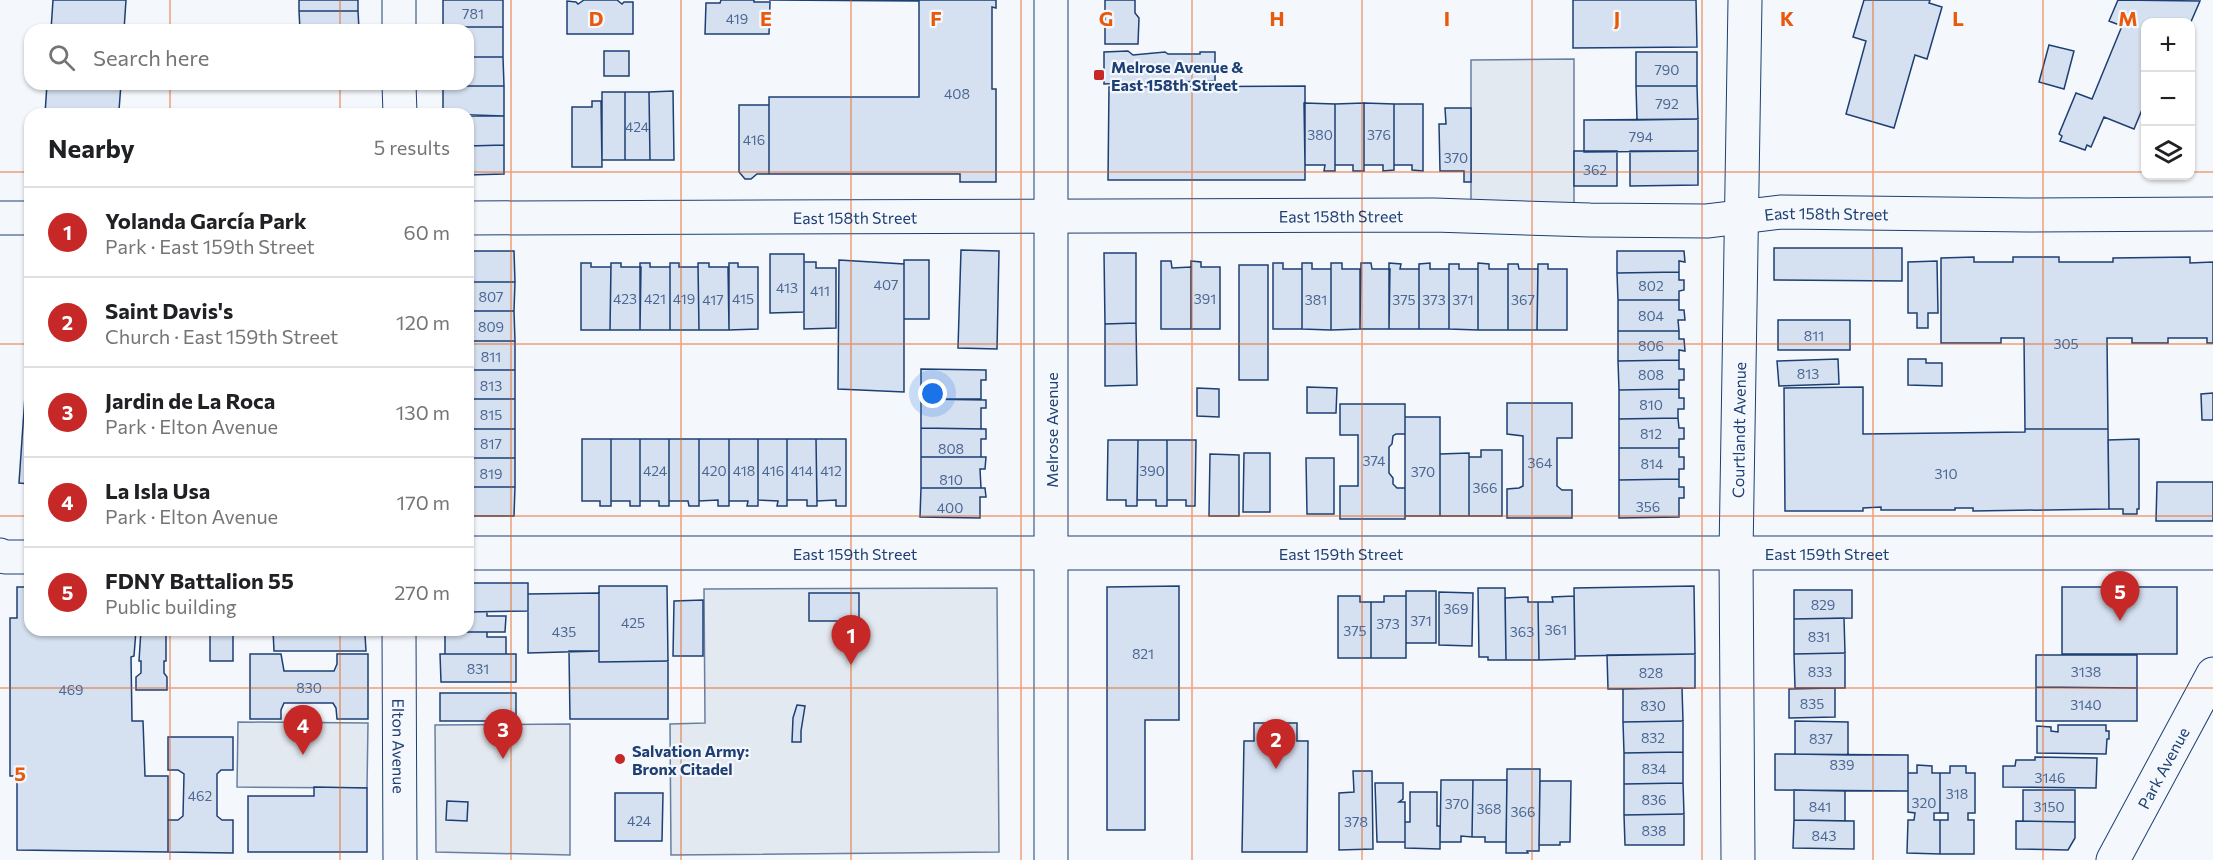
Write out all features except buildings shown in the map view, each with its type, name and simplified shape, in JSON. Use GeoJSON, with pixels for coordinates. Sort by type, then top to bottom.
{"type":"FeatureCollection","features":[{"type":"Feature","properties":{"kind":"street"},"geometry":{"type":"LineString","coordinates":[[399,0],[399,24]]}},
{"type":"Feature","properties":{"kind":"street","name":"Melrose Avenue"},"geometry":{"type":"LineString","coordinates":[[1051,0],[1051,860]]}},
{"type":"Feature","properties":{"kind":"street","name":"Courtlandt Avenue"},"geometry":{"type":"LineString","coordinates":[[1738,860],[1736,554],[1745,0]]}},
{"type":"Feature","properties":{"kind":"street"},"geometry":{"type":"LineString","coordinates":[[399,90],[399,108]]}},
{"type":"Feature","properties":{"kind":"street","name":"East 158th Street"},"geometry":{"type":"LineString","coordinates":[[474,218],[1434,215],[1707,221],[1782,212],[2005,215],[2213,214]]}},
{"type":"Feature","properties":{"kind":"street"},"geometry":{"type":"LineString","coordinates":[[0,218],[24,218]]}},
{"type":"Feature","properties":{"kind":"street","name":"East 159th Street"},"geometry":{"type":"LineString","coordinates":[[474,554],[2213,553]]}},
{"type":"Feature","properties":{"kind":"street"},"geometry":{"type":"LineString","coordinates":[[0,555],[24,557]]}},
{"type":"Feature","properties":{"kind":"street","name":"Elton Avenue"},"geometry":{"type":"LineString","coordinates":[[399,636],[400,860]]}},
{"type":"Feature","properties":{"kind":"street","name":"Park Avenue"},"geometry":{"type":"LineString","coordinates":[[2113,860],[2213,674]]}},
{"type":"Feature","properties":{"kind":"shaded area"},"geometry":{"type":"Polygon","coordinates":[[[1574,59],[1574,204],[1471,205],[1471,60],[1574,59]]]}},
{"type":"Feature","properties":{"kind":"shaded area"},"geometry":{"type":"Polygon","coordinates":[[[997,588],[999,852],[671,855],[670,724],[705,723],[704,589],[997,588]]]}},
{"type":"Feature","properties":{"kind":"shaded area"},"geometry":{"type":"Polygon","coordinates":[[[238,722],[368,723],[367,788],[237,787],[238,722]]]}},
{"type":"Feature","properties":{"kind":"shaded area"},"geometry":{"type":"Polygon","coordinates":[[[570,724],[570,855],[436,852],[435,725],[570,724]]]}},
{"type":"Feature","properties":{"kind":"place","name":"Melrose Avenue & East 158th Street"},"geometry":{"type":"Point","coordinates":[1099,75]}},
{"type":"Feature","properties":{"kind":"place","name":"FDNY Battalion 55"},"geometry":{"type":"Point","coordinates":[2120,621]}},
{"type":"Feature","properties":{"kind":"place","name":"Yolanda García Park"},"geometry":{"type":"Point","coordinates":[851,665]}},
{"type":"Feature","properties":{"kind":"place","name":"La Isla Usa"},"geometry":{"type":"Point","coordinates":[303,755]}},
{"type":"Feature","properties":{"kind":"place","name":"Jardin de La Roca"},"geometry":{"type":"Point","coordinates":[503,759]}},
{"type":"Feature","properties":{"kind":"place","name":"Salvation Army: Bronx Citadel"},"geometry":{"type":"Point","coordinates":[620,759]}},
{"type":"Feature","properties":{"kind":"place","name":"Saint Davis's"},"geometry":{"type":"Point","coordinates":[1276,769]}}]}
